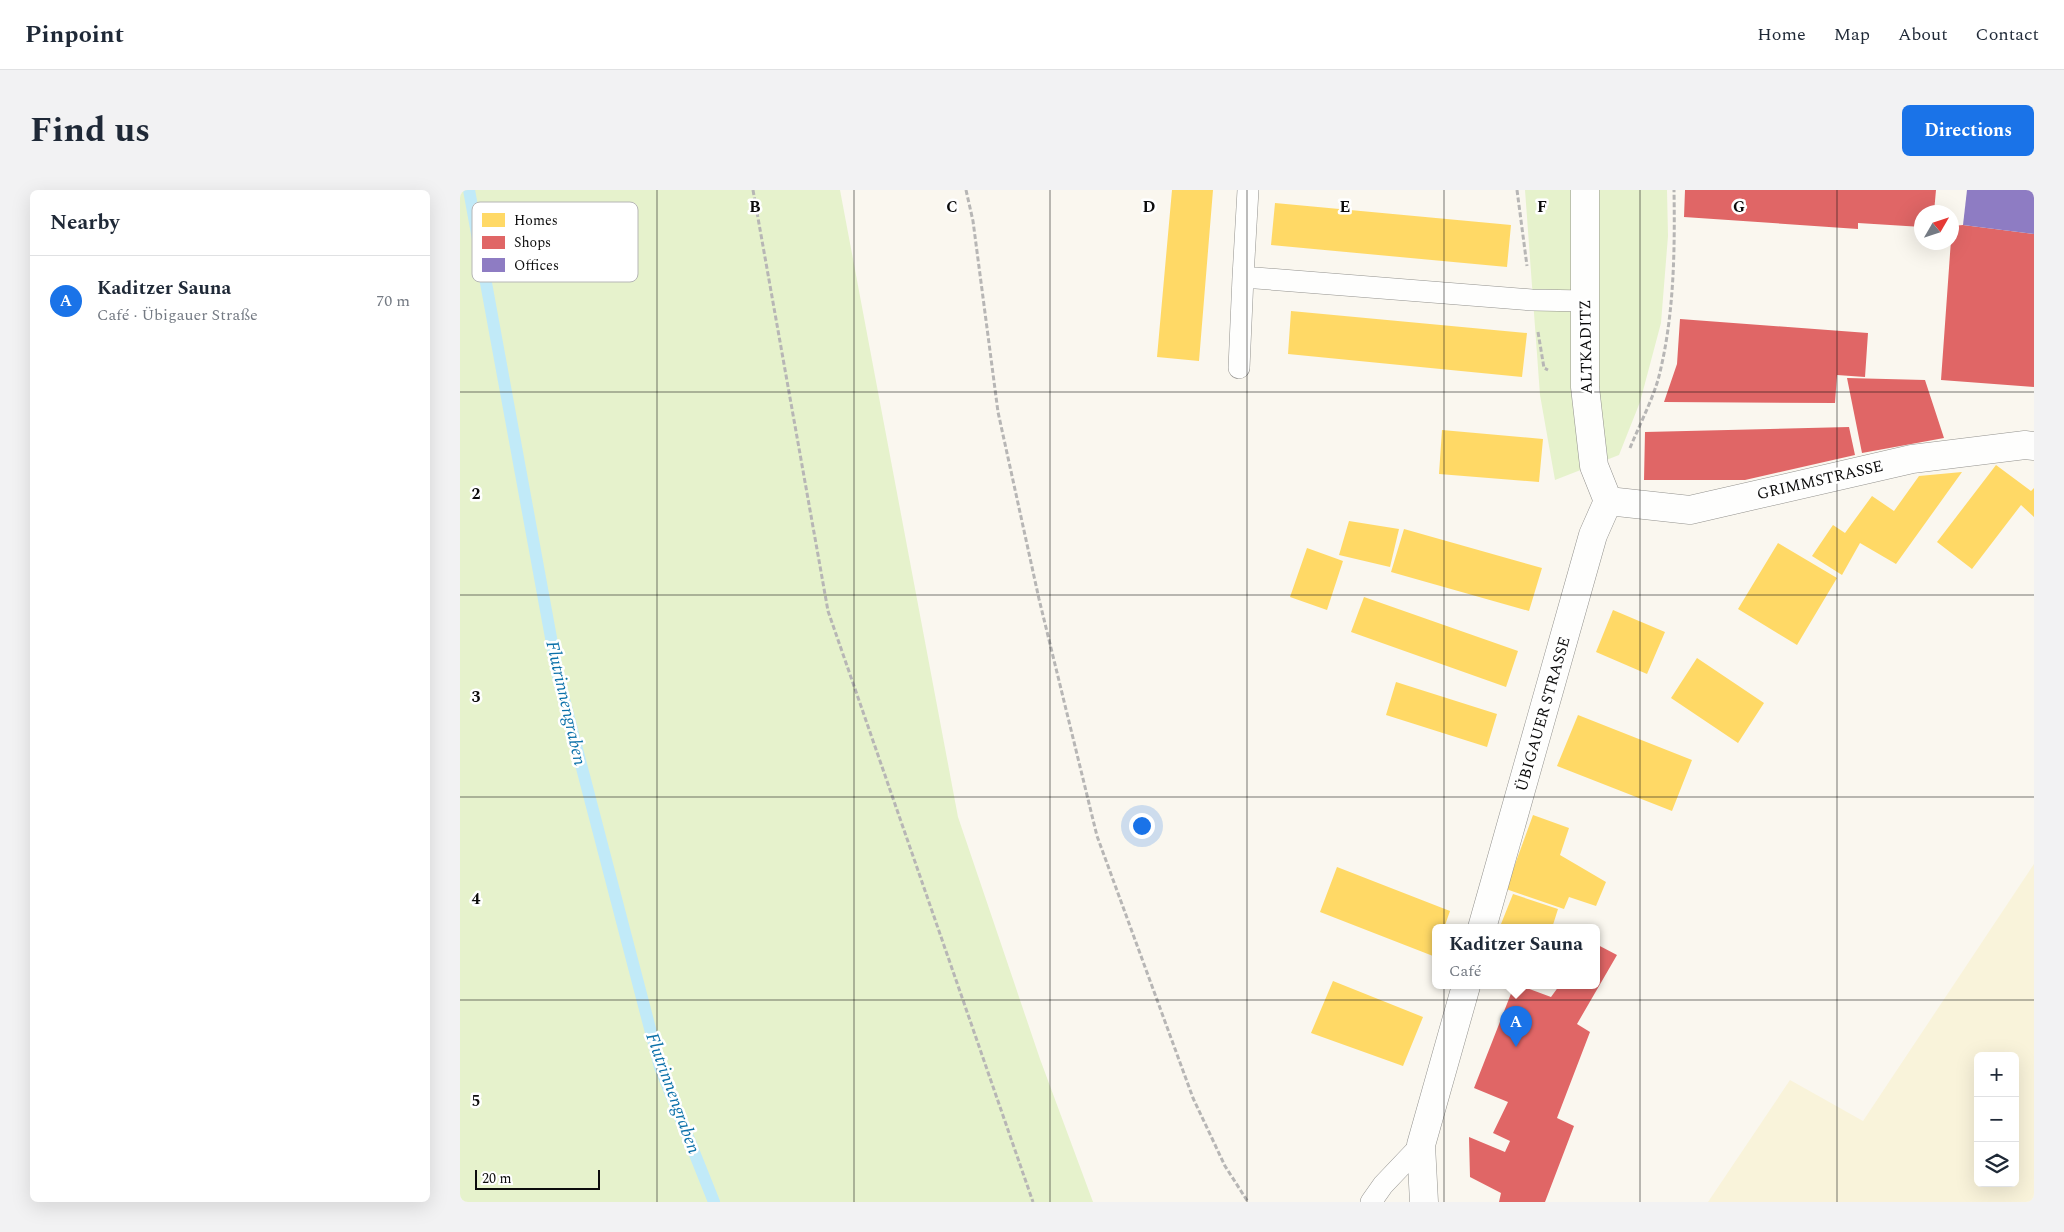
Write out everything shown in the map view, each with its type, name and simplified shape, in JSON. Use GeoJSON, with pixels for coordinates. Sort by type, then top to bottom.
{"type":"FeatureCollection","features":[{"type":"Feature","properties":{"kind":"street","name":"ALTKADITZ"},"geometry":{"type":"LineString","coordinates":[[1585,190],[1585,387],[1594,466],[1604,492]]}},
{"type":"Feature","properties":{"kind":"street","name":"GRIMMSTRASSE"},"geometry":{"type":"LineString","coordinates":[[1604,492],[1690,510],[1912,459],[2025,445],[2034,446]]}},
{"type":"Feature","properties":{"kind":"street","name":"ÜBIGAUER STRASSE"},"geometry":{"type":"LineString","coordinates":[[1483,924],[1604,492]]}},
{"type":"Feature","properties":{"kind":"street"},"geometry":{"type":"LineString","coordinates":[[1424,1202],[1421,1146],[1465,989]]}},
{"type":"Feature","properties":{"kind":"lane"},"geometry":{"type":"LineString","coordinates":[[1239,368],[1248,190]]}},
{"type":"Feature","properties":{"kind":"lane"},"geometry":{"type":"LineString","coordinates":[[1243,276],[1532,300],[1585,301]]}},
{"type":"Feature","properties":{"kind":"lane"},"geometry":{"type":"LineString","coordinates":[[1371,1202],[1382,1186],[1421,1146]]}},
{"type":"Feature","properties":{"kind":"path"},"geometry":{"type":"LineString","coordinates":[[753,190],[828,611],[1033,1202]]}},
{"type":"Feature","properties":{"kind":"path"},"geometry":{"type":"LineString","coordinates":[[966,190],[972,221],[998,412],[1039,599],[1097,836],[1193,1098],[1225,1166],[1248,1202]]}},
{"type":"Feature","properties":{"kind":"path"},"geometry":{"type":"LineString","coordinates":[[1604,492],[1628,453],[1657,381],[1670,320],[1675,230],[1674,190]]}},
{"type":"Feature","properties":{"kind":"shaded area"},"geometry":{"type":"Polygon","coordinates":[[[2034,864],[2034,1202],[1708,1202],[1790,1080],[1863,1121],[2034,864]]]}},
{"type":"Feature","properties":{"kind":"green space"},"geometry":{"type":"Polygon","coordinates":[[[460,190],[840,190],[958,817],[1040,1059],[1093,1202],[460,1202],[460,190]]]}},
{"type":"Feature","properties":{"kind":"green space"},"geometry":{"type":"Polygon","coordinates":[[[1525,190],[1667,190],[1668,236],[1661,323],[1640,402],[1619,455],[1555,480],[1540,395],[1525,190]]]}},
{"type":"Feature","properties":{"kind":"building: Homes"},"geometry":{"type":"Polygon","coordinates":[[[1172,190],[1213,190],[1199,361],[1157,357],[1172,190]]]}},
{"type":"Feature","properties":{"kind":"building: Homes"},"geometry":{"type":"Polygon","coordinates":[[[1275,203],[1511,225],[1507,267],[1271,245],[1275,203]]]}},
{"type":"Feature","properties":{"kind":"building: Homes"},"geometry":{"type":"Polygon","coordinates":[[[1291,311],[1527,333],[1522,377],[1288,354],[1291,311]]]}},
{"type":"Feature","properties":{"kind":"building: Homes"},"geometry":{"type":"Polygon","coordinates":[[[1442,430],[1543,439],[1539,482],[1439,474],[1442,430]]]}},
{"type":"Feature","properties":{"kind":"building: Homes"},"geometry":{"type":"Polygon","coordinates":[[[1996,465],[2031,491],[2034,488],[2034,517],[2021,505],[1972,569],[1937,542],[1996,465]]]}},
{"type":"Feature","properties":{"kind":"building: Homes"},"geometry":{"type":"Polygon","coordinates":[[[1962,472],[1896,564],[1860,543],[1842,575],[1812,556],[1833,525],[1845,533],[1872,496],[1894,511],[1919,476],[1962,472]]]}},
{"type":"Feature","properties":{"kind":"building: Homes"},"geometry":{"type":"Polygon","coordinates":[[[1349,521],[1399,529],[1390,567],[1339,555],[1349,521]]]}},
{"type":"Feature","properties":{"kind":"building: Homes"},"geometry":{"type":"Polygon","coordinates":[[[1404,529],[1542,568],[1529,611],[1391,572],[1404,529]]]}},
{"type":"Feature","properties":{"kind":"building: Homes"},"geometry":{"type":"Polygon","coordinates":[[[1778,543],[1837,578],[1797,645],[1738,609],[1778,543]]]}},
{"type":"Feature","properties":{"kind":"building: Homes"},"geometry":{"type":"Polygon","coordinates":[[[1307,548],[1343,561],[1327,610],[1290,597],[1307,548]]]}},
{"type":"Feature","properties":{"kind":"building: Homes"},"geometry":{"type":"Polygon","coordinates":[[[1364,597],[1518,651],[1506,687],[1351,632],[1364,597]]]}},
{"type":"Feature","properties":{"kind":"building: Homes"},"geometry":{"type":"Polygon","coordinates":[[[1613,610],[1665,632],[1647,674],[1596,652],[1613,610]]]}},
{"type":"Feature","properties":{"kind":"building: Homes"},"geometry":{"type":"Polygon","coordinates":[[[1697,658],[1764,703],[1738,743],[1671,698],[1697,658]]]}},
{"type":"Feature","properties":{"kind":"building: Homes"},"geometry":{"type":"Polygon","coordinates":[[[1396,682],[1497,714],[1487,747],[1386,715],[1396,682]]]}},
{"type":"Feature","properties":{"kind":"building: Homes"},"geometry":{"type":"Polygon","coordinates":[[[1578,715],[1692,760],[1672,811],[1557,766],[1578,715]]]}},
{"type":"Feature","properties":{"kind":"building: Homes"},"geometry":{"type":"Polygon","coordinates":[[[1533,815],[1569,828],[1560,855],[1606,882],[1596,906],[1569,897],[1564,909],[1506,889],[1533,815]]]}},
{"type":"Feature","properties":{"kind":"building: Homes"},"geometry":{"type":"Polygon","coordinates":[[[1337,867],[1450,911],[1445,924],[1432,924],[1432,956],[1320,912],[1337,867]]]}},
{"type":"Feature","properties":{"kind":"building: Homes"},"geometry":{"type":"Polygon","coordinates":[[[1513,894],[1558,909],[1553,924],[1501,924],[1513,894]]]}},
{"type":"Feature","properties":{"kind":"building: Homes"},"geometry":{"type":"Polygon","coordinates":[[[1333,981],[1423,1017],[1403,1066],[1311,1033],[1333,981]]]}},
{"type":"Feature","properties":{"kind":"building: Shops"},"geometry":{"type":"Polygon","coordinates":[[[1685,190],[1936,190],[1935,205],[1914,205],[1914,226],[1858,223],[1858,229],[1684,217],[1685,190]]]}},
{"type":"Feature","properties":{"kind":"building: Shops"},"geometry":{"type":"Polygon","coordinates":[[[1959,225],[2034,234],[2034,387],[1941,380],[1950,250],[1959,250],[1959,225]]]}},
{"type":"Feature","properties":{"kind":"building: Shops"},"geometry":{"type":"Polygon","coordinates":[[[1680,319],[1868,333],[1865,377],[1837,375],[1835,403],[1664,402],[1677,364],[1680,319]]]}},
{"type":"Feature","properties":{"kind":"building: Shops"},"geometry":{"type":"Polygon","coordinates":[[[1847,378],[1925,380],[1944,438],[1862,453],[1847,378]]]}},
{"type":"Feature","properties":{"kind":"building: Shops"},"geometry":{"type":"Polygon","coordinates":[[[1849,427],[1855,455],[1745,480],[1644,480],[1645,432],[1849,427]]]}},
{"type":"Feature","properties":{"kind":"building: Shops"},"geometry":{"type":"Polygon","coordinates":[[[1600,946],[1617,955],[1600,984],[1600,946]]]}},
{"type":"Feature","properties":{"kind":"building: Shops"},"geometry":{"type":"Polygon","coordinates":[[[1513,989],[1529,989],[1551,997],[1557,989],[1597,989],[1577,1024],[1590,1032],[1557,1118],[1574,1126],[1545,1202],[1499,1202],[1501,1193],[1470,1177],[1469,1137],[1505,1152],[1510,1141],[1493,1133],[1508,1102],[1474,1088],[1513,989]]]}},
{"type":"Feature","properties":{"kind":"building: Offices"},"geometry":{"type":"Polygon","coordinates":[[[1967,190],[2034,190],[2034,234],[1963,225],[1967,190]]]}},
{"type":"Feature","properties":{"kind":"waterway","name":"Flutrinnengraben"},"geometry":{"type":"LineString","coordinates":[[469,190],[472,206]]}},
{"type":"Feature","properties":{"kind":"waterway","name":"Flutrinnengraben"},"geometry":{"type":"LineString","coordinates":[[486,282],[558,676],[660,1067],[714,1202]]}},
{"type":"Feature","properties":{"kind":"place","name":"Kaditzer Sauna"},"geometry":{"type":"Point","coordinates":[1516,1047]}}]}
